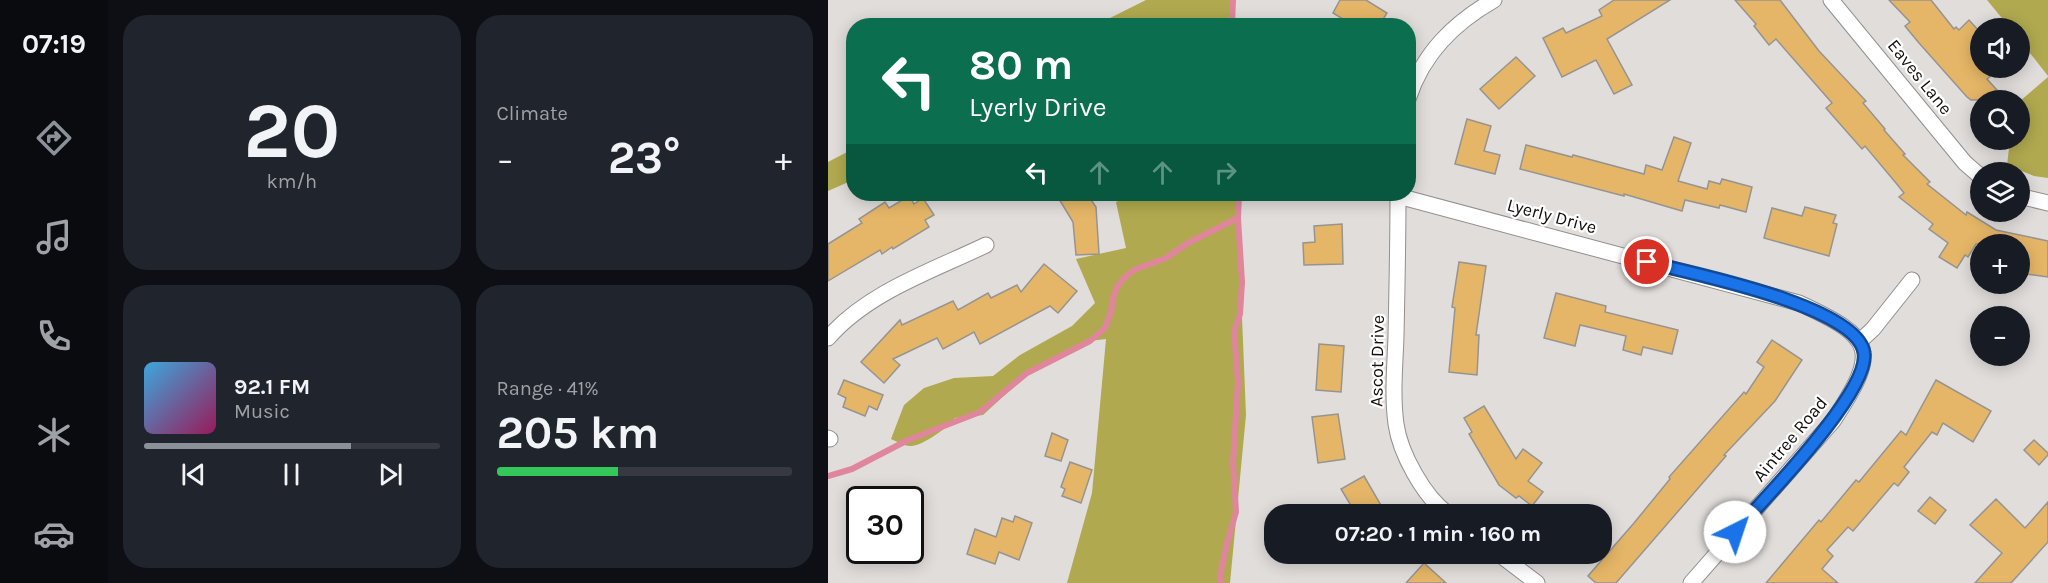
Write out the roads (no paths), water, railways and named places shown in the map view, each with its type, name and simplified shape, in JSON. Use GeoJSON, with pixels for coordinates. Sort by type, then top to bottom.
{"type":"FeatureCollection","features":[{"type":"Feature","properties":{"kind":"street"},"geometry":{"type":"LineString","coordinates":[[1416,82],[1429,55],[1442,39],[1462,21],[1494,0]]}},
{"type":"Feature","properties":{"kind":"street","name":"Eaves Lane"},"geometry":{"type":"LineString","coordinates":[[1832,0],[1970,167]]}},
{"type":"Feature","properties":{"kind":"street"},"geometry":{"type":"LineString","coordinates":[[2030,199],[2048,203]]}},
{"type":"Feature","properties":{"kind":"street","name":"Lyerly Drive"},"geometry":{"type":"LineString","coordinates":[[1416,200],[1799,303],[1845,326],[1860,341]]}},
{"type":"Feature","properties":{"kind":"street","name":"Ascot Drive"},"geometry":{"type":"LineString","coordinates":[[1398,201],[1394,388],[1396,426],[1403,448],[1423,486],[1438,504]]}},
{"type":"Feature","properties":{"kind":"street"},"geometry":{"type":"LineString","coordinates":[[828,338],[842,322],[864,305],[986,245]]}},
{"type":"Feature","properties":{"kind":"street"},"geometry":{"type":"LineString","coordinates":[[1860,341],[1873,329],[1912,280]]}},
{"type":"Feature","properties":{"kind":"street","name":"Aintree Road"},"geometry":{"type":"LineString","coordinates":[[1691,583],[1833,421],[1863,365],[1865,354],[1860,341]]}},
{"type":"Feature","properties":{"kind":"street"},"geometry":{"type":"LineString","coordinates":[[1512,564],[1537,583]]}},
{"type":"Feature","properties":{"kind":"waterway"},"geometry":{"type":"LineString","coordinates":[[1232,18],[1233,0]]}},
{"type":"Feature","properties":{"kind":"waterway"},"geometry":{"type":"LineString","coordinates":[[1221,583],[1220,576],[1236,512],[1233,462],[1238,382],[1234,332],[1240,314],[1242,282],[1239,201]]}},
{"type":"Feature","properties":{"kind":"waterway"},"geometry":{"type":"LineString","coordinates":[[828,476],[852,469],[908,440],[980,412],[1027,373],[1090,341],[1105,328],[1117,287],[1134,270],[1166,258],[1188,243],[1238,218]]}}]}
